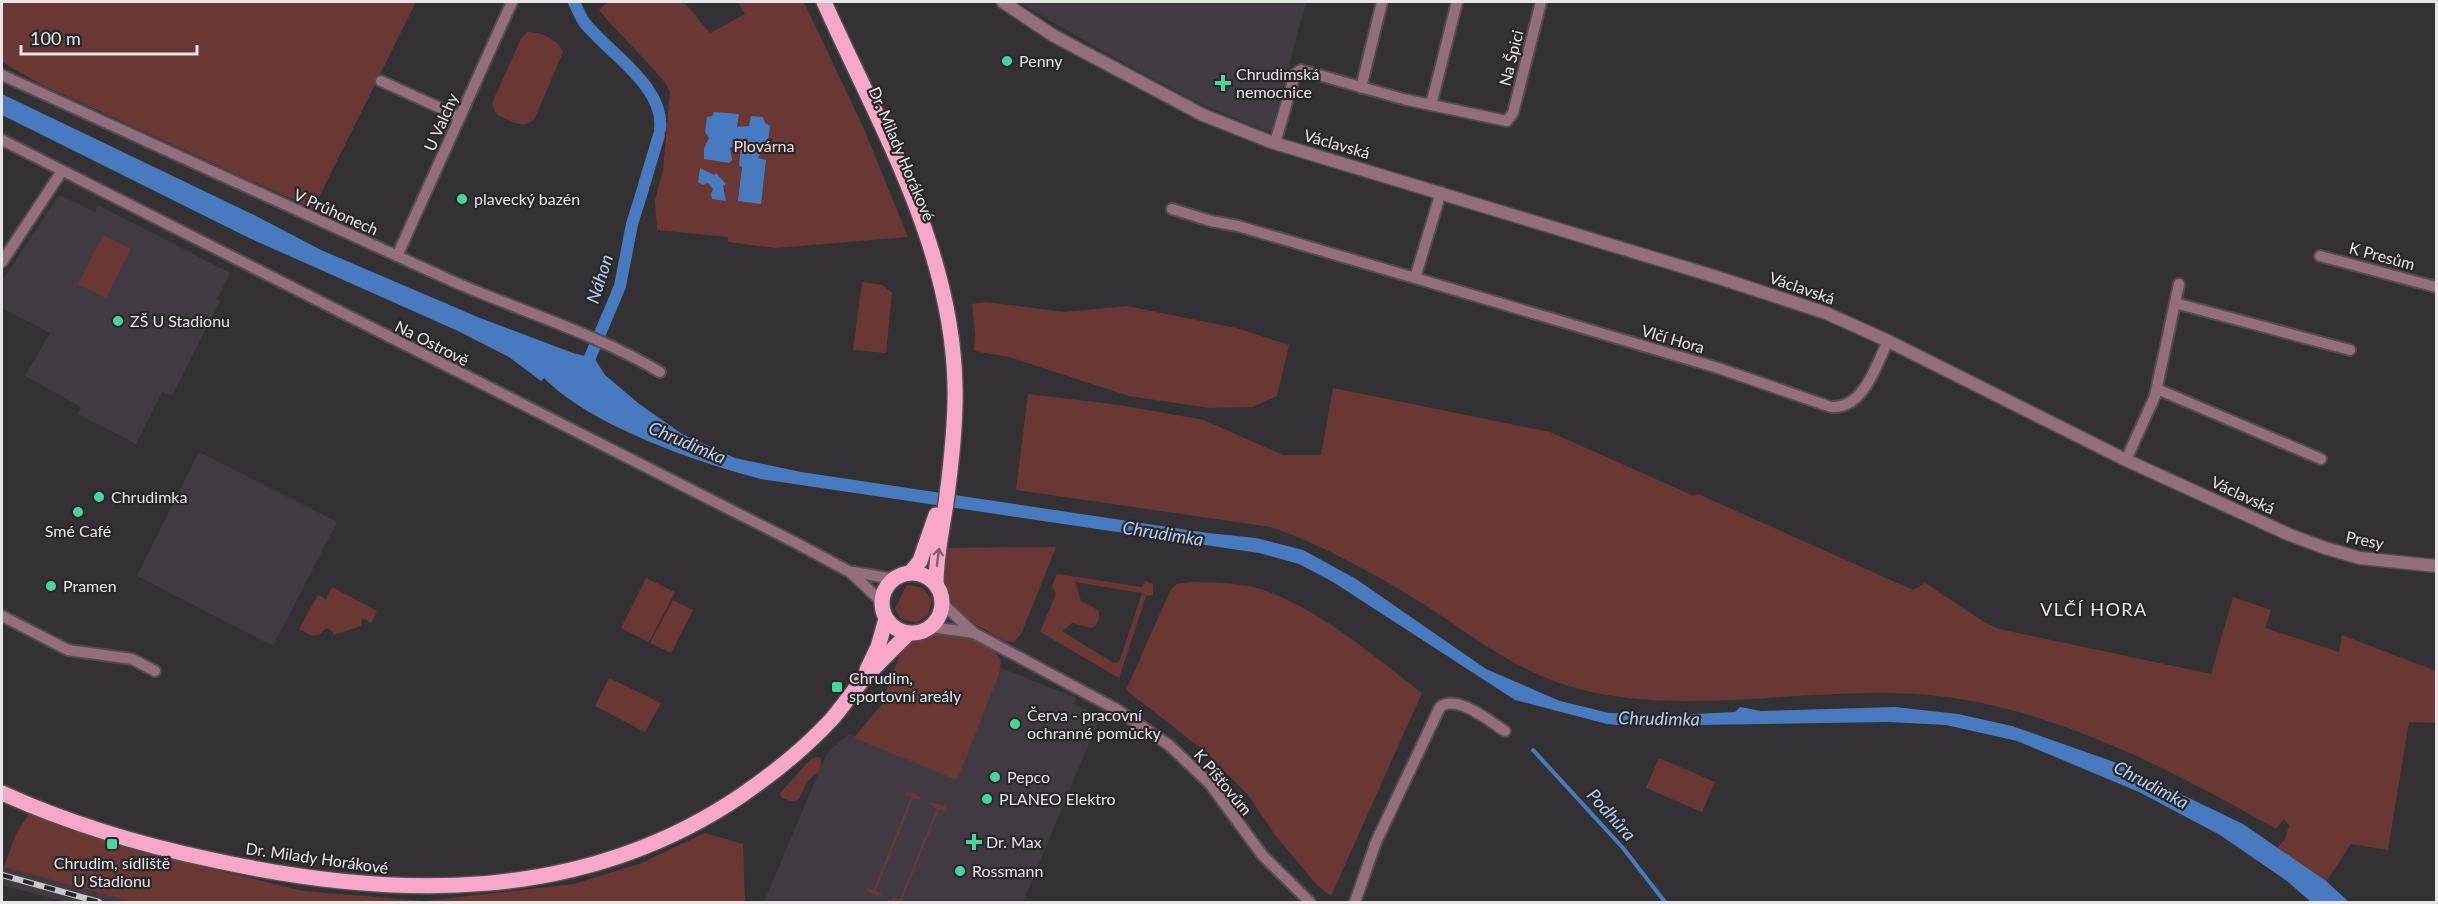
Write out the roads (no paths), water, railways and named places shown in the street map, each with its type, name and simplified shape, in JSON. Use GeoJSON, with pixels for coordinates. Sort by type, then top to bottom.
{"type":"FeatureCollection","features":[{"type":"Feature","properties":{"kind":"main road","name":"Dr. Milady Horákové"},"geometry":{"type":"LineString","coordinates":[[814,2],[892,171],[950,325]]}},
{"type":"Feature","properties":{"kind":"main road","name":"Dr. Milady Horákové"},"geometry":{"type":"LineString","coordinates":[[824,2],[915,204],[937,265],[950,325],[955,371],[955,403],[949,475],[936,530]]}},
{"type":"Feature","properties":{"kind":"main road"},"geometry":{"type":"LineString","coordinates":[[910,573],[929,578],[936,584],[943,604],[942,613],[932,627],[924,632],[908,634],[892,626],[886,619],[882,602],[884,593],[894,579],[910,573],[920,561],[936,530]]}},
{"type":"Feature","properties":{"kind":"main road"},"geometry":{"type":"LineString","coordinates":[[936,530],[936,584]]}},
{"type":"Feature","properties":{"kind":"main road","name":"Dr. Milady Horákové"},"geometry":{"type":"LineString","coordinates":[[862,681],[878,647],[886,619]]}},
{"type":"Feature","properties":{"kind":"main road","name":"Dr. Milady Horákové"},"geometry":{"type":"LineString","coordinates":[[2,793],[56,815],[140,842],[193,856],[298,877],[350,884],[402,887],[455,886],[558,873],[615,858],[656,843],[697,823],[742,795],[784,764],[831,720],[862,681],[908,634]]}},
{"type":"Feature","properties":{"kind":"street","name":"U Valchy"},"geometry":{"type":"LineString","coordinates":[[396,256],[512,2]]}},
{"type":"Feature","properties":{"kind":"street","name":"Václavská"},"geometry":{"type":"LineString","coordinates":[[1003,2],[1054,36],[1203,115],[1275,143],[1441,192],[1826,313],[1888,341],[2126,460],[2290,535]]}},
{"type":"Feature","properties":{"kind":"street"},"geometry":{"type":"LineString","coordinates":[[1360,88],[1382,2]]}},
{"type":"Feature","properties":{"kind":"street"},"geometry":{"type":"LineString","coordinates":[[1275,143],[1298,70],[1431,105],[1457,2]]}},
{"type":"Feature","properties":{"kind":"street","name":"Na Špici"},"geometry":{"type":"LineString","coordinates":[[1431,105],[1507,121],[1513,113],[1541,2]]}},
{"type":"Feature","properties":{"kind":"street","name":"V Průhonech"},"geometry":{"type":"LineString","coordinates":[[2,75],[396,256],[597,341],[660,372]]}},
{"type":"Feature","properties":{"kind":"street"},"geometry":{"type":"LineString","coordinates":[[381,81],[460,117]]}},
{"type":"Feature","properties":{"kind":"street","name":"Na Ostrově"},"geometry":{"type":"LineString","coordinates":[[2,140],[850,572],[882,602]]}},
{"type":"Feature","properties":{"kind":"street"},"geometry":{"type":"LineString","coordinates":[[2,262],[62,171]]}},
{"type":"Feature","properties":{"kind":"street"},"geometry":{"type":"LineString","coordinates":[[1415,278],[1441,192]]}},
{"type":"Feature","properties":{"kind":"street","name":"Vlčí Hora"},"geometry":{"type":"LineString","coordinates":[[1172,210],[1238,226],[1718,368],[1831,407],[1846,405],[1859,396],[1888,341]]}},
{"type":"Feature","properties":{"kind":"street","name":"K Presům"},"geometry":{"type":"LineString","coordinates":[[2320,256],[2436,287]]}},
{"type":"Feature","properties":{"kind":"street"},"geometry":{"type":"LineString","coordinates":[[2126,460],[2157,388],[2180,284]]}},
{"type":"Feature","properties":{"kind":"street"},"geometry":{"type":"LineString","coordinates":[[2175,303],[2350,350]]}},
{"type":"Feature","properties":{"kind":"street"},"geometry":{"type":"LineString","coordinates":[[2157,388],[2321,459]]}},
{"type":"Feature","properties":{"kind":"street","name":"Presy"},"geometry":{"type":"LineString","coordinates":[[2290,535],[2360,558],[2436,566]]}},
{"type":"Feature","properties":{"kind":"street","name":"Na Ostrově"},"geometry":{"type":"LineString","coordinates":[[850,572],[894,579]]}},
{"type":"Feature","properties":{"kind":"street"},"geometry":{"type":"LineString","coordinates":[[943,604],[974,633]]}},
{"type":"Feature","properties":{"kind":"street"},"geometry":{"type":"LineString","coordinates":[[2,616],[68,650],[132,659],[155,671]]}},
{"type":"Feature","properties":{"kind":"street"},"geometry":{"type":"LineString","coordinates":[[932,627],[974,633]]}},
{"type":"Feature","properties":{"kind":"street","name":"K Píšťovům"},"geometry":{"type":"LineString","coordinates":[[974,633],[1098,698],[1143,726],[1185,759],[1224,801],[1263,856],[1310,903]]}},
{"type":"Feature","properties":{"kind":"street"},"geometry":{"type":"LineString","coordinates":[[1355,903],[1376,842],[1440,707],[1449,702],[1455,702],[1505,731]]}},
{"type":"Feature","properties":{"kind":"water"},"geometry":{"type":"Polygon","coordinates":[[[2,94],[258,217],[321,250],[480,318],[573,353],[585,356],[591,353],[605,375],[638,403],[682,434],[735,458],[801,472],[1208,533],[1256,538],[1303,550],[1356,579],[1486,669],[1560,701],[1609,713],[1674,715],[1735,712],[1740,707],[1761,711],[1895,707],[1958,714],[2012,726],[2114,762],[2243,824],[2326,881],[2349,902],[2311,902],[2287,881],[2220,835],[2139,792],[2017,741],[1946,725],[1888,722],[1630,726],[1607,724],[1515,700],[1333,582],[1299,564],[1259,553],[761,479],[706,463],[616,427],[564,395],[544,378],[541,381],[509,357],[458,331],[249,238],[2,115],[2,94]]]}},
{"type":"Feature","properties":{"kind":"water"},"geometry":{"type":"Polygon","coordinates":[[[714,112],[739,114],[737,127],[749,126],[751,116],[763,117],[765,123],[770,126],[767,152],[761,153],[758,158],[766,160],[761,204],[738,201],[742,167],[739,166],[741,146],[735,145],[730,148],[732,160],[729,163],[704,159],[704,148],[709,138],[705,132],[707,117],[712,116],[714,112]]]}},
{"type":"Feature","properties":{"kind":"water"},"geometry":{"type":"Polygon","coordinates":[[[700,168],[714,175],[716,173],[726,184],[723,186],[726,201],[712,199],[713,189],[708,183],[703,185],[698,182],[700,168]]]}},
{"type":"Feature","properties":{"kind":"waterway","name":"Náhon"},"geometry":{"type":"LineString","coordinates":[[574,2],[584,22],[633,71],[654,98],[659,113],[660,129]]}},
{"type":"Feature","properties":{"kind":"waterway","name":"Náhon"},"geometry":{"type":"LineString","coordinates":[[644,185],[659,135]]}},
{"type":"Feature","properties":{"kind":"waterway","name":"Náhon"},"geometry":{"type":"LineString","coordinates":[[586,367],[620,286],[632,224],[643,189]]}},
{"type":"Feature","properties":{"kind":"waterway","name":"Podhůra"},"geometry":{"type":"LineString","coordinates":[[1533,750],[1623,848],[1665,902]]}},
{"type":"Feature","properties":{"kind":"railway"},"geometry":{"type":"LineString","coordinates":[[2,875],[99,902]]}},
{"type":"Feature","properties":{"kind":"place","name":"Penny"},"geometry":{"type":"Point","coordinates":[1007,61]}},
{"type":"Feature","properties":{"kind":"place","name":"Chrudimská nemocnice"},"geometry":{"type":"Point","coordinates":[1223,83]}},
{"type":"Feature","properties":{"kind":"place","name":"plavecký bazén"},"geometry":{"type":"Point","coordinates":[462,199]}},
{"type":"Feature","properties":{"kind":"place","name":"ZŠ U Stadionu"},"geometry":{"type":"Point","coordinates":[118,321]}},
{"type":"Feature","properties":{"kind":"place","name":"Chrudimka"},"geometry":{"type":"Point","coordinates":[99,497]}},
{"type":"Feature","properties":{"kind":"place","name":"Smé Café"},"geometry":{"type":"Point","coordinates":[78,512]}},
{"type":"Feature","properties":{"kind":"place","name":"Pramen"},"geometry":{"type":"Point","coordinates":[51,586]}},
{"type":"Feature","properties":{"kind":"place","name":"Chrudim, sportovní areály"},"geometry":{"type":"Point","coordinates":[837,687]}},
{"type":"Feature","properties":{"kind":"place","name":"Červa - pracovní ochranné pomůcky"},"geometry":{"type":"Point","coordinates":[1015,724]}},
{"type":"Feature","properties":{"kind":"place","name":"Pepco"},"geometry":{"type":"Point","coordinates":[995,777]}},
{"type":"Feature","properties":{"kind":"place","name":"PLANEO Elektro"},"geometry":{"type":"Point","coordinates":[987,799]}},
{"type":"Feature","properties":{"kind":"place","name":"Dr. Max"},"geometry":{"type":"Point","coordinates":[974,842]}},
{"type":"Feature","properties":{"kind":"place","name":"Chrudim, sídliště U Stadionu"},"geometry":{"type":"Point","coordinates":[112,844]}},
{"type":"Feature","properties":{"kind":"place","name":"Rossmann"},"geometry":{"type":"Point","coordinates":[960,871]}},
{"type":"Feature","properties":{"kind":"district","name":"VLČÍ HORA"},"geometry":{"type":"Point","coordinates":[2094,610]}},
{"type":"Feature","properties":{"kind":"park label","name":"Plovárna"},"geometry":{"type":"Point","coordinates":[764,146]}}]}
